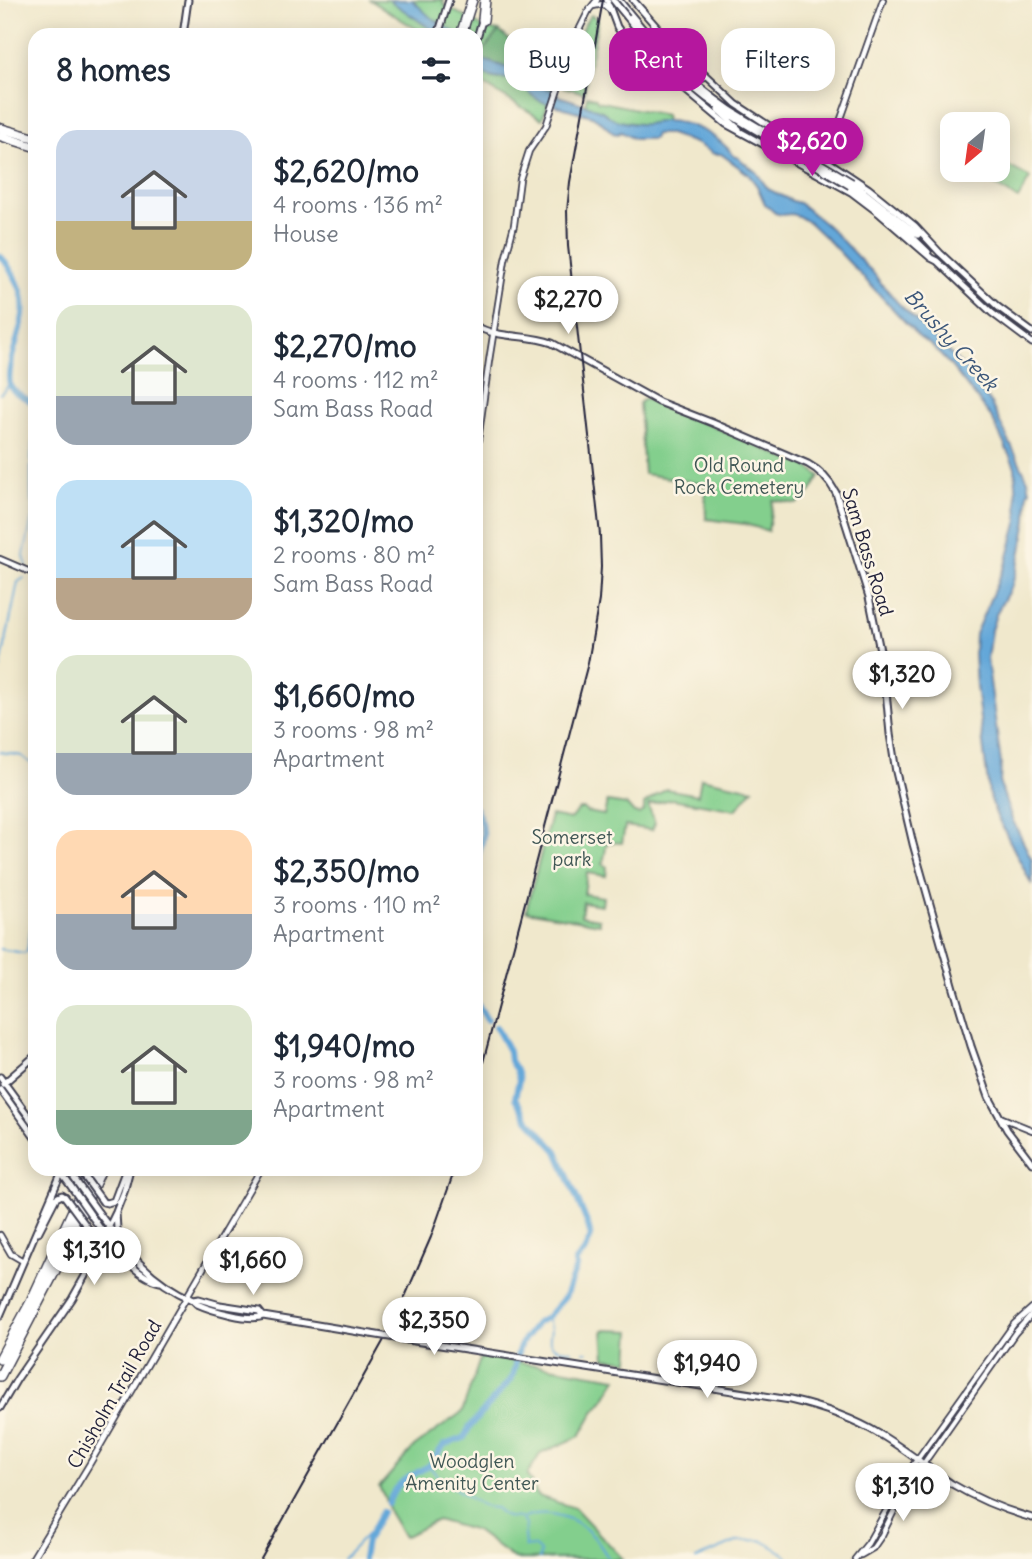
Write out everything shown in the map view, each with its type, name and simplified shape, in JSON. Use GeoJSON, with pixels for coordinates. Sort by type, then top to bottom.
{"type":"FeatureCollection","features":[{"type":"Feature","properties":{"kind":"highway"},"geometry":{"type":"LineString","coordinates":[[458,28],[466,6],[472,0]]}},
{"type":"Feature","properties":{"kind":"highway"},"geometry":{"type":"LineString","coordinates":[[483,20],[487,0]]}},
{"type":"Feature","properties":{"kind":"highway"},"geometry":{"type":"LineString","coordinates":[[462,28],[466,6]]}},
{"type":"Feature","properties":{"kind":"highway"},"geometry":{"type":"LineString","coordinates":[[0,128],[28,136]]}},
{"type":"Feature","properties":{"kind":"highway"},"geometry":{"type":"LineString","coordinates":[[0,136],[28,145]]}},
{"type":"Feature","properties":{"kind":"highway"},"geometry":{"type":"LineString","coordinates":[[0,1359],[81,1195],[86,1176]]}},
{"type":"Feature","properties":{"kind":"highway"},"geometry":{"type":"LineString","coordinates":[[0,1376],[100,1176]]}},
{"type":"Feature","properties":{"kind":"highway"},"geometry":{"type":"LineString","coordinates":[[0,1382],[18,1343]]}},
{"type":"Feature","properties":{"kind":"main road"},"geometry":{"type":"LineString","coordinates":[[184,28],[188,0]]}},
{"type":"Feature","properties":{"kind":"main road"},"geometry":{"type":"LineString","coordinates":[[440,28],[449,0]]}},
{"type":"Feature","properties":{"kind":"main road"},"geometry":{"type":"LineString","coordinates":[[607,0],[617,27],[631,46],[726,124],[836,184],[865,203],[937,261]]}},
{"type":"Feature","properties":{"kind":"main road"},"geometry":{"type":"LineString","coordinates":[[611,11],[616,0],[651,46],[716,106],[750,128],[789,147]]}},
{"type":"Feature","properties":{"kind":"main road"},"geometry":{"type":"LineString","coordinates":[[633,0],[669,41],[744,110],[818,154],[885,201],[998,307],[1032,332]]}},
{"type":"Feature","properties":{"kind":"main road"},"geometry":{"type":"LineString","coordinates":[[629,16],[640,28]]}},
{"type":"Feature","properties":{"kind":"main road"},"geometry":{"type":"LineString","coordinates":[[480,28],[483,20]]}},
{"type":"Feature","properties":{"kind":"main road"},"geometry":{"type":"LineString","coordinates":[[706,91],[728,108],[851,184],[891,212],[940,253]]}},
{"type":"Feature","properties":{"kind":"main road"},"geometry":{"type":"LineString","coordinates":[[716,106],[718,111],[753,139]]}},
{"type":"Feature","properties":{"kind":"main road"},"geometry":{"type":"LineString","coordinates":[[807,167],[816,164],[818,154]]}},
{"type":"Feature","properties":{"kind":"main road"},"geometry":{"type":"LineString","coordinates":[[836,184],[837,175],[844,171]]}},
{"type":"Feature","properties":{"kind":"main road"},"geometry":{"type":"LineString","coordinates":[[851,184],[895,221],[992,313],[1032,343]]}},
{"type":"Feature","properties":{"kind":"main road","name":"Sam Bass Road"},"geometry":{"type":"LineString","coordinates":[[483,330],[552,343],[654,400],[808,464],[829,480],[836,493],[869,597],[884,670],[896,772],[924,884],[971,1046],[989,1097],[1007,1130],[1032,1163]]}},
{"type":"Feature","properties":{"kind":"main road"},"geometry":{"type":"LineString","coordinates":[[2,1086],[28,1062]]}},
{"type":"Feature","properties":{"kind":"main road"},"geometry":{"type":"LineString","coordinates":[[0,1077],[2,1086],[28,1127]]}},
{"type":"Feature","properties":{"kind":"main road"},"geometry":{"type":"LineString","coordinates":[[2,1086],[28,1117]]}},
{"type":"Feature","properties":{"kind":"main road"},"geometry":{"type":"LineString","coordinates":[[30,1245],[59,1176]]}},
{"type":"Feature","properties":{"kind":"main road"},"geometry":{"type":"LineString","coordinates":[[65,1176],[105,1235],[132,1266]]}},
{"type":"Feature","properties":{"kind":"main road"},"geometry":{"type":"LineString","coordinates":[[71,1176],[128,1253],[160,1283]]}},
{"type":"Feature","properties":{"kind":"main road"},"geometry":{"type":"LineString","coordinates":[[84,1176],[103,1202],[107,1203],[114,1201],[125,1176]]}},
{"type":"Feature","properties":{"kind":"main road"},"geometry":{"type":"LineString","coordinates":[[0,1409],[17,1379],[72,1299],[94,1259],[124,1192],[127,1176]]}},
{"type":"Feature","properties":{"kind":"main road"},"geometry":{"type":"LineString","coordinates":[[0,1316],[21,1262],[56,1198],[65,1196],[90,1231],[96,1241],[94,1259]]}},
{"type":"Feature","properties":{"kind":"main road"},"geometry":{"type":"LineString","coordinates":[[116,1212],[119,1234],[128,1253]]}},
{"type":"Feature","properties":{"kind":"main road"},"geometry":{"type":"LineString","coordinates":[[94,1259],[111,1251],[152,1281],[215,1311],[258,1319],[263,1316],[804,1403],[831,1411],[873,1430],[967,1493],[1032,1518]]}},
{"type":"Feature","properties":{"kind":"street"},"geometry":{"type":"LineString","coordinates":[[819,174],[827,160],[883,0]]}},
{"type":"Feature","properties":{"kind":"street"},"geometry":{"type":"LineString","coordinates":[[483,407],[505,260],[514,225],[520,179],[529,151],[543,132],[573,44],[592,4],[603,4],[611,11]]}},
{"type":"Feature","properties":{"kind":"street"},"geometry":{"type":"LineString","coordinates":[[0,559],[28,571]]}},
{"type":"Feature","properties":{"kind":"street"},"geometry":{"type":"LineString","coordinates":[[999,1116],[1032,1130]]}},
{"type":"Feature","properties":{"kind":"street","name":"Chisholm Trail Road"},"geometry":{"type":"LineString","coordinates":[[32,1559],[257,1176]]}},
{"type":"Feature","properties":{"kind":"street"},"geometry":{"type":"LineString","coordinates":[[0,1236],[11,1254],[21,1262]]}},
{"type":"Feature","properties":{"kind":"street"},"geometry":{"type":"LineString","coordinates":[[856,1558],[884,1517],[906,1475],[1014,1324],[1032,1308]]}},
{"type":"Feature","properties":{"kind":"street"},"geometry":{"type":"LineString","coordinates":[[856,1558],[873,1548],[883,1535],[903,1493],[1015,1333],[1032,1314]]}},
{"type":"Feature","properties":{"kind":"green space"},"geometry":{"type":"Polygon","coordinates":[[[370,0],[444,0],[443,4],[486,29],[499,31],[483,51],[483,28],[415,28],[370,0]]]}},
{"type":"Feature","properties":{"kind":"green space"},"geometry":{"type":"Polygon","coordinates":[[[591,15],[596,18],[598,21],[595,36],[595,28],[583,28],[591,15]]]}},
{"type":"Feature","properties":{"kind":"green space"},"geometry":{"type":"Polygon","coordinates":[[[499,31],[504,35],[504,67],[483,60],[483,51],[499,31]]]}},
{"type":"Feature","properties":{"kind":"green space"},"geometry":{"type":"Polygon","coordinates":[[[483,74],[504,79],[504,91],[528,91],[548,104],[542,119],[483,85],[483,74]]]}},
{"type":"Feature","properties":{"kind":"green space"},"geometry":{"type":"Polygon","coordinates":[[[587,96],[596,98],[597,101],[666,115],[665,121],[647,125],[618,121],[609,118],[602,111],[585,106],[587,96]]]}},
{"type":"Feature","properties":{"kind":"green space"},"geometry":{"type":"Polygon","coordinates":[[[1010,167],[1030,178],[1018,199],[989,182],[1010,182],[1010,167]]]}},
{"type":"Feature","properties":{"kind":"green space","name":"Old Round Rock Cemetery"},"geometry":{"type":"Polygon","coordinates":[[[645,398],[806,465],[820,476],[811,491],[797,504],[773,500],[768,531],[745,524],[706,519],[705,484],[644,474],[639,403],[645,398]]]}},
{"type":"Feature","properties":{"kind":"green space","name":"Somerset park"},"geometry":{"type":"Polygon","coordinates":[[[701,778],[753,789],[736,810],[672,799],[648,805],[655,823],[652,830],[625,826],[622,843],[607,842],[603,864],[607,867],[606,876],[587,873],[584,894],[603,897],[602,905],[583,902],[581,916],[599,919],[599,924],[526,911],[551,815],[570,819],[579,809],[584,809],[604,815],[607,802],[627,805],[634,813],[639,814],[644,810],[644,804],[666,789],[698,795],[701,778]]]}},
{"type":"Feature","properties":{"kind":"green space"},"geometry":{"type":"Polygon","coordinates":[[[603,1330],[631,1331],[629,1361],[605,1358],[603,1330]]]}},
{"type":"Feature","properties":{"kind":"green space","name":"Woodglen Amenity Center"},"geometry":{"type":"Polygon","coordinates":[[[481,1356],[617,1378],[580,1436],[540,1454],[527,1475],[538,1496],[575,1508],[623,1559],[514,1559],[476,1531],[437,1520],[404,1537],[389,1512],[379,1487],[414,1447],[462,1412],[481,1356]]]}},
{"type":"Feature","properties":{"kind":"water"},"geometry":{"type":"Polygon","coordinates":[[[389,0],[412,0],[429,16],[448,28],[429,28],[389,0]]]}},
{"type":"Feature","properties":{"kind":"water"},"geometry":{"type":"Polygon","coordinates":[[[483,60],[504,67],[504,79],[483,74],[483,60]]]}},
{"type":"Feature","properties":{"kind":"water"},"geometry":{"type":"Polygon","coordinates":[[[528,91],[555,91],[559,96],[596,109],[617,120],[641,124],[674,122],[713,136],[756,172],[768,189],[799,203],[831,229],[872,271],[896,301],[964,367],[991,404],[1028,480],[1030,492],[1020,556],[1012,585],[997,612],[991,630],[987,659],[1001,763],[1000,784],[1012,819],[1032,860],[1032,885],[996,814],[989,793],[976,686],[975,634],[1007,560],[1018,520],[1015,467],[992,418],[951,366],[931,345],[920,338],[830,242],[798,216],[775,213],[765,204],[748,174],[721,154],[714,154],[670,134],[655,134],[653,139],[634,139],[621,132],[613,133],[592,116],[540,101],[528,91]]]}},
{"type":"Feature","properties":{"kind":"waterway"},"geometry":{"type":"LineString","coordinates":[[0,256],[19,285],[24,306],[10,368],[10,385],[14,391],[28,399]]}},
{"type":"Feature","properties":{"kind":"waterway"},"geometry":{"type":"LineString","coordinates":[[0,394],[10,384]]}},
{"type":"Feature","properties":{"kind":"waterway"},"geometry":{"type":"LineString","coordinates":[[27,566],[24,556],[28,537]]}},
{"type":"Feature","properties":{"kind":"waterway"},"geometry":{"type":"LineString","coordinates":[[0,670],[18,582],[24,578]]}},
{"type":"Feature","properties":{"kind":"waterway"},"geometry":{"type":"LineString","coordinates":[[0,752],[22,756],[28,761]]}},
{"type":"Feature","properties":{"kind":"waterway"},"geometry":{"type":"LineString","coordinates":[[0,949],[24,953],[28,945]]}},
{"type":"Feature","properties":{"kind":"waterway"},"geometry":{"type":"LineString","coordinates":[[483,1013],[487,1020]]}},
{"type":"Feature","properties":{"kind":"waterway"},"geometry":{"type":"LineString","coordinates":[[388,1503],[395,1489],[404,1480],[430,1465],[444,1445],[464,1438],[469,1428],[512,1378],[519,1348],[537,1323],[547,1317],[565,1297],[576,1261],[591,1237],[557,1151],[528,1119],[515,1098],[519,1080],[510,1061],[509,1051],[496,1027]]}},
{"type":"Feature","properties":{"kind":"waterway"},"geometry":{"type":"LineString","coordinates":[[547,1317],[552,1345],[572,1351]]}},
{"type":"Feature","properties":{"kind":"waterway"},"geometry":{"type":"LineString","coordinates":[[430,1465],[442,1480],[471,1499],[485,1507],[496,1508],[506,1517],[521,1518],[526,1526],[525,1531]]}},
{"type":"Feature","properties":{"kind":"waterway"},"geometry":{"type":"LineString","coordinates":[[363,1559],[366,1541],[382,1512]]}},
{"type":"Feature","properties":{"kind":"waterway"},"geometry":{"type":"LineString","coordinates":[[522,1518],[550,1514],[578,1523],[593,1536],[609,1559]]}},
{"type":"Feature","properties":{"kind":"waterway"},"geometry":{"type":"LineString","coordinates":[[343,1559],[370,1531]]}},
{"type":"Feature","properties":{"kind":"waterway"},"geometry":{"type":"LineString","coordinates":[[524,1534],[525,1546],[537,1549],[540,1552],[539,1559]]}},
{"type":"Feature","properties":{"kind":"waterway"},"geometry":{"type":"LineString","coordinates":[[696,1559],[739,1541],[761,1540],[789,1559]]}},
{"type":"Feature","properties":{"kind":"railway"},"geometry":{"type":"LineString","coordinates":[[483,1062],[588,663],[599,600],[600,535],[568,246],[567,211],[603,0]]}},
{"type":"Feature","properties":{"kind":"railway"},"geometry":{"type":"LineString","coordinates":[[261,1559],[394,1322],[431,1237],[453,1176]]}},
{"type":"Feature","properties":{"kind":"water label","name":"Brushy Creek"},"geometry":{"type":"Point","coordinates":[951,340]}}]}
